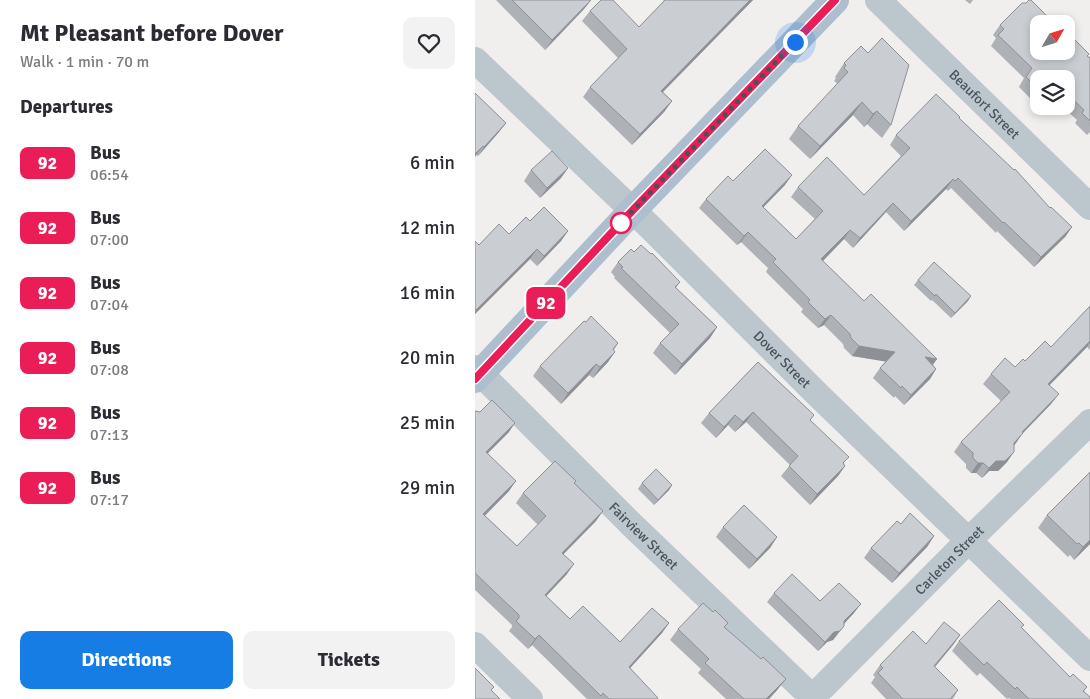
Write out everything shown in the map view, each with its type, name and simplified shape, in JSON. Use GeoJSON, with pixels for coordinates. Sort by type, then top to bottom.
{"type":"FeatureCollection","features":[{"type":"Feature","properties":{"kind":"main road"},"geometry":{"type":"LineString","coordinates":[[477,373],[835,0]]}},
{"type":"Feature","properties":{"kind":"street","name":"Beaufort Street"},"geometry":{"type":"LineString","coordinates":[[878,0],[1090,208]]}},
{"type":"Feature","properties":{"kind":"street","name":"Dover Street"},"geometry":{"type":"LineString","coordinates":[[475,60],[649,226],[816,393],[1090,658]]}},
{"type":"Feature","properties":{"kind":"street","name":"Fairview Street"},"geometry":{"type":"LineString","coordinates":[[477,373],[813,699]]}},
{"type":"Feature","properties":{"kind":"street","name":"Carleton Street"},"geometry":{"type":"LineString","coordinates":[[813,699],[969,540],[1090,422]]}},
{"type":"Feature","properties":{"kind":"street"},"geometry":{"type":"LineString","coordinates":[[475,645],[530,699]]}},
{"type":"Feature","properties":{"kind":"building"},"geometry":{"type":"Polygon","coordinates":[[[512,0],[591,0],[552,40],[512,0]]]}},
{"type":"Feature","properties":{"kind":"building"},"geometry":{"type":"Polygon","coordinates":[[[601,0],[613,0],[639,27],[665,0],[750,0],[661,91],[672,101],[640,134],[590,87],[627,49],[590,11],[601,0]]]}},
{"type":"Feature","properties":{"kind":"building"},"geometry":{"type":"Polygon","coordinates":[[[1031,0],[1046,15],[1030,15],[1030,60],[1075,60],[1075,40],[1089,54],[1087,56],[1090,58],[1090,121],[1082,113],[1084,110],[1075,102],[1075,70],[1031,70],[1032,68],[998,35],[1004,29],[1000,25],[1022,3],[1031,0]]]}},
{"type":"Feature","properties":{"kind":"building"},"geometry":{"type":"Polygon","coordinates":[[[882,38],[909,65],[891,125],[877,111],[873,114],[862,102],[820,146],[798,126],[848,72],[844,68],[846,65],[844,63],[861,46],[868,53],[882,38]]]}},
{"type":"Feature","properties":{"kind":"building"},"geometry":{"type":"Polygon","coordinates":[[[1030,71],[1030,81],[1026,77],[1030,71]]]}},
{"type":"Feature","properties":{"kind":"building"},"geometry":{"type":"Polygon","coordinates":[[[475,93],[506,123],[475,154],[475,93]]]}},
{"type":"Feature","properties":{"kind":"building"},"geometry":{"type":"Polygon","coordinates":[[[936,94],[959,118],[1015,169],[1050,208],[1072,227],[1041,257],[1003,223],[958,178],[955,181],[953,179],[911,221],[893,203],[860,238],[850,230],[821,259],[864,301],[871,294],[937,359],[925,357],[936,369],[911,395],[880,368],[895,352],[859,346],[831,315],[825,319],[808,302],[810,300],[773,262],[776,259],[748,232],[744,236],[706,199],[728,176],[733,181],[765,149],[792,175],[762,206],[796,239],[823,211],[798,187],[827,157],[864,195],[910,148],[896,135],[936,94]]]}},
{"type":"Feature","properties":{"kind":"building"},"geometry":{"type":"Polygon","coordinates":[[[552,151],[568,168],[547,188],[531,170],[552,151]]]}},
{"type":"Feature","properties":{"kind":"building"},"geometry":{"type":"Polygon","coordinates":[[[544,207],[568,231],[544,256],[537,249],[476,310],[475,241],[479,245],[499,224],[509,234],[526,217],[530,221],[544,207]]]}},
{"type":"Feature","properties":{"kind":"building"},"geometry":{"type":"Polygon","coordinates":[[[641,245],[652,253],[680,282],[675,287],[717,327],[682,364],[660,343],[679,324],[621,268],[623,267],[618,262],[631,249],[634,252],[641,245]]]}},
{"type":"Feature","properties":{"kind":"building"},"geometry":{"type":"Polygon","coordinates":[[[934,262],[971,296],[955,313],[936,294],[935,296],[918,280],[934,262]]]}},
{"type":"Feature","properties":{"kind":"building"},"geometry":{"type":"Polygon","coordinates":[[[1090,306],[1090,341],[1048,384],[1059,394],[1022,432],[1014,443],[1014,452],[1005,461],[996,461],[989,468],[983,463],[978,463],[973,458],[973,453],[961,442],[1010,392],[991,374],[1005,358],[1015,367],[1023,359],[1025,361],[1045,341],[1051,347],[1090,306]]]}},
{"type":"Feature","properties":{"kind":"building"},"geometry":{"type":"Polygon","coordinates":[[[591,316],[618,343],[613,349],[615,352],[600,367],[596,364],[568,393],[540,366],[591,316]]]}},
{"type":"Feature","properties":{"kind":"building"},"geometry":{"type":"Polygon","coordinates":[[[758,362],[814,415],[810,420],[849,457],[843,463],[845,466],[817,494],[789,466],[798,456],[753,412],[743,422],[735,415],[724,427],[709,413],[758,362]]]}},
{"type":"Feature","properties":{"kind":"building"},"geometry":{"type":"Polygon","coordinates":[[[492,400],[515,423],[486,452],[516,481],[483,514],[517,546],[546,516],[523,493],[555,461],[576,481],[574,483],[603,511],[562,553],[574,564],[545,595],[570,619],[583,606],[620,642],[652,608],[669,623],[629,667],[657,699],[609,699],[603,693],[601,696],[539,635],[535,639],[516,621],[519,615],[475,573],[475,411],[480,412],[492,400]]]}},
{"type":"Feature","properties":{"kind":"building"},"geometry":{"type":"Polygon","coordinates":[[[656,469],[672,485],[658,500],[642,483],[656,469]]]}},
{"type":"Feature","properties":{"kind":"building"},"geometry":{"type":"Polygon","coordinates":[[[1090,472],[1090,540],[1083,547],[1079,543],[1077,544],[1047,515],[1090,472]]]}},
{"type":"Feature","properties":{"kind":"building"},"geometry":{"type":"Polygon","coordinates":[[[744,505],[777,537],[757,559],[723,527],[744,505]]]}},
{"type":"Feature","properties":{"kind":"building"},"geometry":{"type":"Polygon","coordinates":[[[910,513],[934,536],[899,573],[871,548],[897,521],[901,524],[910,513]]]}},
{"type":"Feature","properties":{"kind":"building"},"geometry":{"type":"Polygon","coordinates":[[[792,574],[820,601],[839,583],[861,604],[844,621],[844,626],[840,631],[834,632],[825,642],[774,593],[792,574]]]}},
{"type":"Feature","properties":{"kind":"building"},"geometry":{"type":"Polygon","coordinates":[[[999,600],[1024,625],[1021,627],[1070,677],[1073,674],[1087,687],[1083,691],[1090,699],[1029,699],[1017,687],[1015,689],[987,662],[984,665],[959,641],[999,600]]]}},
{"type":"Feature","properties":{"kind":"building"},"geometry":{"type":"Polygon","coordinates":[[[703,603],[713,612],[715,610],[728,623],[724,627],[761,659],[763,657],[786,679],[766,699],[744,699],[705,663],[709,659],[678,629],[703,603]]]}},
{"type":"Feature","properties":{"kind":"building"},"geometry":{"type":"Polygon","coordinates":[[[944,622],[960,635],[934,666],[958,690],[950,699],[903,699],[878,673],[883,668],[880,665],[913,631],[926,644],[944,622]]]}},
{"type":"Feature","properties":{"kind":"building"},"geometry":{"type":"Polygon","coordinates":[[[475,668],[494,687],[491,690],[500,699],[475,699],[475,668]]]}},
{"type":"Feature","properties":{"kind":"bus line","name":"92"},"geometry":{"type":"LineString","coordinates":[[475,379],[632,211],[835,0]]}},
{"type":"Feature","properties":{"kind":"route"},"geometry":{"type":"LineString","coordinates":[[621,223],[795,42]]}}]}
